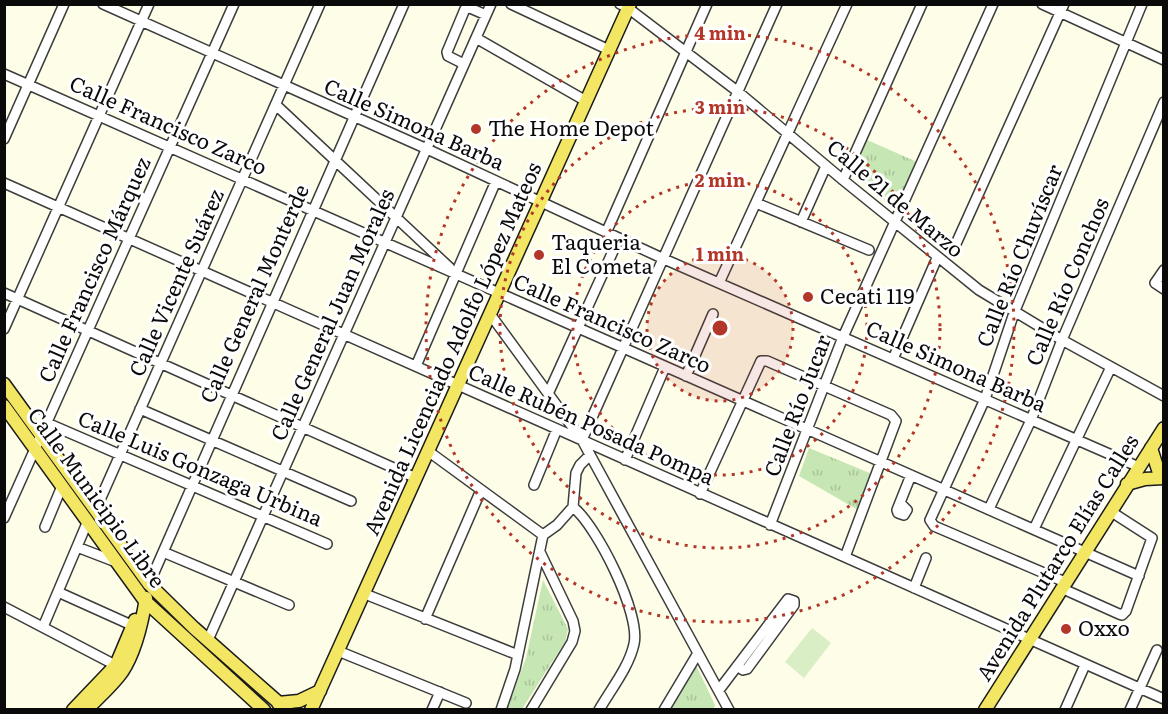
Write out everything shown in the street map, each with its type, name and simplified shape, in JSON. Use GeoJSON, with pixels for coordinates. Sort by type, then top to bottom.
{"type":"FeatureCollection","features":[{"type":"Feature","properties":{"kind":"main road","name":"Avenida Licenciado Adolfo López Mateos"},"geometry":{"type":"LineString","coordinates":[[311,710],[500,294],[609,50],[626,6]]}},
{"type":"Feature","properties":{"kind":"main road"},"geometry":{"type":"LineString","coordinates":[[4,384],[149,584],[282,706],[300,701],[321,690]]}},
{"type":"Feature","properties":{"kind":"main road","name":"Calle Municipio Libre"},"geometry":{"type":"LineString","coordinates":[[4,406],[145,601],[264,710]]}},
{"type":"Feature","properties":{"kind":"main road","name":"Avenida Plutarco Elías Calles"},"geometry":{"type":"LineString","coordinates":[[985,710],[1164,428]]}},
{"type":"Feature","properties":{"kind":"main road"},"geometry":{"type":"LineString","coordinates":[[1151,448],[1162,477]]}},
{"type":"Feature","properties":{"kind":"main road"},"geometry":{"type":"LineString","coordinates":[[1138,467],[1162,477]]}},
{"type":"Feature","properties":{"kind":"main road"},"geometry":{"type":"LineString","coordinates":[[1128,484],[1162,477]]}},
{"type":"Feature","properties":{"kind":"main road","name":"Calle General Monterde"},"geometry":{"type":"LineString","coordinates":[[86,710],[120,668],[149,584]]}},
{"type":"Feature","properties":{"kind":"main road","name":"Calle General Monterde"},"geometry":{"type":"LineString","coordinates":[[73,710],[120,668]]}},
{"type":"Feature","properties":{"kind":"main road"},"geometry":{"type":"LineString","coordinates":[[238,685],[249,677]]}},
{"type":"Feature","properties":{"kind":"street"},"geometry":{"type":"LineString","coordinates":[[4,139],[64,4]]}},
{"type":"Feature","properties":{"kind":"street","name":"Calle Simona Barba"},"geometry":{"type":"LineString","coordinates":[[103,4],[427,149],[664,259],[1138,467]]}},
{"type":"Feature","properties":{"kind":"street"},"geometry":{"type":"LineString","coordinates":[[4,329],[149,4]]}},
{"type":"Feature","properties":{"kind":"street","name":"Calle Francisco Márquez"},"geometry":{"type":"LineString","coordinates":[[4,518],[234,4]]}},
{"type":"Feature","properties":{"kind":"street","name":"Calle Vicente Suárez"},"geometry":{"type":"LineString","coordinates":[[96,509],[320,4]]}},
{"type":"Feature","properties":{"kind":"street","name":"Calle General Monterde"},"geometry":{"type":"LineString","coordinates":[[149,584],[404,4]]}},
{"type":"Feature","properties":{"kind":"street","name":"Calle General Juan Morales"},"geometry":{"type":"LineString","coordinates":[[208,640],[491,4]]}},
{"type":"Feature","properties":{"kind":"street"},"geometry":{"type":"LineString","coordinates":[[511,4],[609,50]]}},
{"type":"Feature","properties":{"kind":"street"},"geometry":{"type":"LineString","coordinates":[[606,233],[707,4]]}},
{"type":"Feature","properties":{"kind":"street"},"geometry":{"type":"LineString","coordinates":[[582,440],[777,4]]}},
{"type":"Feature","properties":{"kind":"street"},"geometry":{"type":"LineString","coordinates":[[719,283],[848,4]]}},
{"type":"Feature","properties":{"kind":"street"},"geometry":{"type":"LineString","coordinates":[[843,180],[922,4]]}},
{"type":"Feature","properties":{"kind":"street","name":"Calle Río Jucar"},"geometry":{"type":"LineString","coordinates":[[770,525],[843,337],[993,4]]}},
{"type":"Feature","properties":{"kind":"street"},"geometry":{"type":"LineString","coordinates":[[1042,4],[1062,9],[1164,60]]}},
{"type":"Feature","properties":{"kind":"street","name":"Calle Río Chuvíscar"},"geometry":{"type":"LineString","coordinates":[[1063,585],[934,526],[930,520],[985,399],[1014,312],[1142,4]]}},
{"type":"Feature","properties":{"kind":"street","name":"Calle 21 de Marzo"},"geometry":{"type":"LineString","coordinates":[[626,6],[737,91],[937,258],[979,290],[1062,340],[1164,396]]}},
{"type":"Feature","properties":{"kind":"street"},"geometry":{"type":"LineString","coordinates":[[464,64],[448,56],[447,52],[465,9],[470,8],[486,15]]}},
{"type":"Feature","properties":{"kind":"street"},"geometry":{"type":"LineString","coordinates":[[955,246],[1062,9]]}},
{"type":"Feature","properties":{"kind":"street"},"geometry":{"type":"LineString","coordinates":[[476,38],[586,101]]}},
{"type":"Feature","properties":{"kind":"street","name":"Calle Francisco Zarco"},"geometry":{"type":"LineString","coordinates":[[4,74],[1139,576]]}},
{"type":"Feature","properties":{"kind":"street","name":"Calle Río Conchos"},"geometry":{"type":"LineString","coordinates":[[989,509],[1031,420],[1062,340],[1164,102]]}},
{"type":"Feature","properties":{"kind":"street"},"geometry":{"type":"LineString","coordinates":[[276,105],[456,274]]}},
{"type":"Feature","properties":{"kind":"street"},"geometry":{"type":"LineString","coordinates":[[801,222],[826,166]]}},
{"type":"Feature","properties":{"kind":"street"},"geometry":{"type":"LineString","coordinates":[[416,366],[496,181]]}},
{"type":"Feature","properties":{"kind":"street","name":"Calle Rubén Posada Pompa"},"geometry":{"type":"LineString","coordinates":[[4,183],[1164,699]]}},
{"type":"Feature","properties":{"kind":"street"},"geometry":{"type":"LineString","coordinates":[[756,203],[869,250]]}},
{"type":"Feature","properties":{"kind":"street"},"geometry":{"type":"LineString","coordinates":[[548,394],[619,238]]}},
{"type":"Feature","properties":{"kind":"street"},"geometry":{"type":"LineString","coordinates":[[893,359],[937,258]]}},
{"type":"Feature","properties":{"kind":"street"},"geometry":{"type":"LineString","coordinates":[[1164,270],[1155,283],[1164,289]]}},
{"type":"Feature","properties":{"kind":"street"},"geometry":{"type":"LineString","coordinates":[[4,293],[416,478]]}},
{"type":"Feature","properties":{"kind":"street"},"geometry":{"type":"LineString","coordinates":[[490,314],[582,440],[729,710]]}},
{"type":"Feature","properties":{"kind":"street"},"geometry":{"type":"LineString","coordinates":[[686,376],[713,314]]}},
{"type":"Feature","properties":{"kind":"street"},"geometry":{"type":"LineString","coordinates":[[700,494],[741,401],[763,360],[825,386],[895,418],[896,424],[845,556]]}},
{"type":"Feature","properties":{"kind":"street"},"geometry":{"type":"LineString","coordinates":[[625,460],[665,367]]}},
{"type":"Feature","properties":{"kind":"street"},"geometry":{"type":"LineString","coordinates":[[1034,529],[1111,367]]}},
{"type":"Feature","properties":{"kind":"street"},"geometry":{"type":"LineString","coordinates":[[140,409],[351,501]]}},
{"type":"Feature","properties":{"kind":"street","name":"Calle Luis Gonzaga Urbina"},"geometry":{"type":"LineString","coordinates":[[26,413],[327,544]]}},
{"type":"Feature","properties":{"kind":"street"},"geometry":{"type":"LineString","coordinates":[[534,485],[556,429]]}},
{"type":"Feature","properties":{"kind":"street"},"geometry":{"type":"LineString","coordinates":[[428,452],[543,535]]}},
{"type":"Feature","properties":{"kind":"street"},"geometry":{"type":"LineString","coordinates":[[501,710],[518,655],[543,535],[557,525],[573,507],[576,473],[590,454]]}},
{"type":"Feature","properties":{"kind":"street"},"geometry":{"type":"LineString","coordinates":[[900,503],[911,475]]}},
{"type":"Feature","properties":{"kind":"street"},"geometry":{"type":"LineString","coordinates":[[45,527],[62,486]]}},
{"type":"Feature","properties":{"kind":"street"},"geometry":{"type":"LineString","coordinates":[[425,619],[481,490]]}},
{"type":"Feature","properties":{"kind":"street"},"geometry":{"type":"LineString","coordinates":[[573,507],[587,521],[612,567],[630,607],[636,632],[631,655],[599,710]]}},
{"type":"Feature","properties":{"kind":"street"},"geometry":{"type":"LineString","coordinates":[[1063,585],[1122,615],[1126,611],[1152,538],[1110,511]]}},
{"type":"Feature","properties":{"kind":"street"},"geometry":{"type":"LineString","coordinates":[[43,627],[87,523]]}},
{"type":"Feature","properties":{"kind":"street"},"geometry":{"type":"LineString","coordinates":[[77,547],[116,562]]}},
{"type":"Feature","properties":{"kind":"street"},"geometry":{"type":"LineString","coordinates":[[163,552],[289,605]]}},
{"type":"Feature","properties":{"kind":"street"},"geometry":{"type":"LineString","coordinates":[[531,710],[573,642],[575,631],[573,621],[540,552]]}},
{"type":"Feature","properties":{"kind":"street"},"geometry":{"type":"LineString","coordinates":[[914,588],[926,558]]}},
{"type":"Feature","properties":{"kind":"street"},"geometry":{"type":"LineString","coordinates":[[58,592],[136,627]]}},
{"type":"Feature","properties":{"kind":"street"},"geometry":{"type":"LineString","coordinates":[[365,594],[518,655]]}},
{"type":"Feature","properties":{"kind":"street"},"geometry":{"type":"LineString","coordinates":[[719,690],[737,666],[767,634],[788,599]]}},
{"type":"Feature","properties":{"kind":"street"},"geometry":{"type":"LineString","coordinates":[[4,607],[120,668]]}},
{"type":"Feature","properties":{"kind":"street"},"geometry":{"type":"LineString","coordinates":[[1130,710],[1157,650]]}},
{"type":"Feature","properties":{"kind":"street"},"geometry":{"type":"LineString","coordinates":[[338,651],[466,703]]}},
{"type":"Feature","properties":{"kind":"street"},"geometry":{"type":"LineString","coordinates":[[664,710],[698,653]]}},
{"type":"Feature","properties":{"kind":"street"},"geometry":{"type":"LineString","coordinates":[[1065,710],[1085,665]]}},
{"type":"Feature","properties":{"kind":"street"},"geometry":{"type":"LineString","coordinates":[[432,710],[440,692]]}},
{"type":"Feature","properties":{"kind":"green space"},"geometry":{"type":"Polygon","coordinates":[[[865,139],[917,162],[896,210],[851,172],[865,139]]]}},
{"type":"Feature","properties":{"kind":"green space"},"geometry":{"type":"Polygon","coordinates":[[[809,448],[872,474],[858,510],[799,476],[809,448]]]}},
{"type":"Feature","properties":{"kind":"green space"},"geometry":{"type":"Polygon","coordinates":[[[543,580],[568,629],[565,642],[522,709],[507,709],[526,658],[543,580]]]}},
{"type":"Feature","properties":{"kind":"green space"},"geometry":{"type":"Polygon","coordinates":[[[812,628],[831,643],[804,678],[785,662],[812,628]]]}},
{"type":"Feature","properties":{"kind":"green space"},"geometry":{"type":"Polygon","coordinates":[[[695,663],[715,705],[713,709],[667,710],[695,663]]]}},
{"type":"Feature","properties":{"kind":"place","name":"The Home Depot"},"geometry":{"type":"Point","coordinates":[476,129]}},
{"type":"Feature","properties":{"kind":"place","name":"Taqueria El Cometa"},"geometry":{"type":"Point","coordinates":[539,255]}},
{"type":"Feature","properties":{"kind":"place","name":"Cecati 119"},"geometry":{"type":"Point","coordinates":[808,297]}},
{"type":"Feature","properties":{"kind":"place","name":"Oxxo"},"geometry":{"type":"Point","coordinates":[1066,629]}}]}
